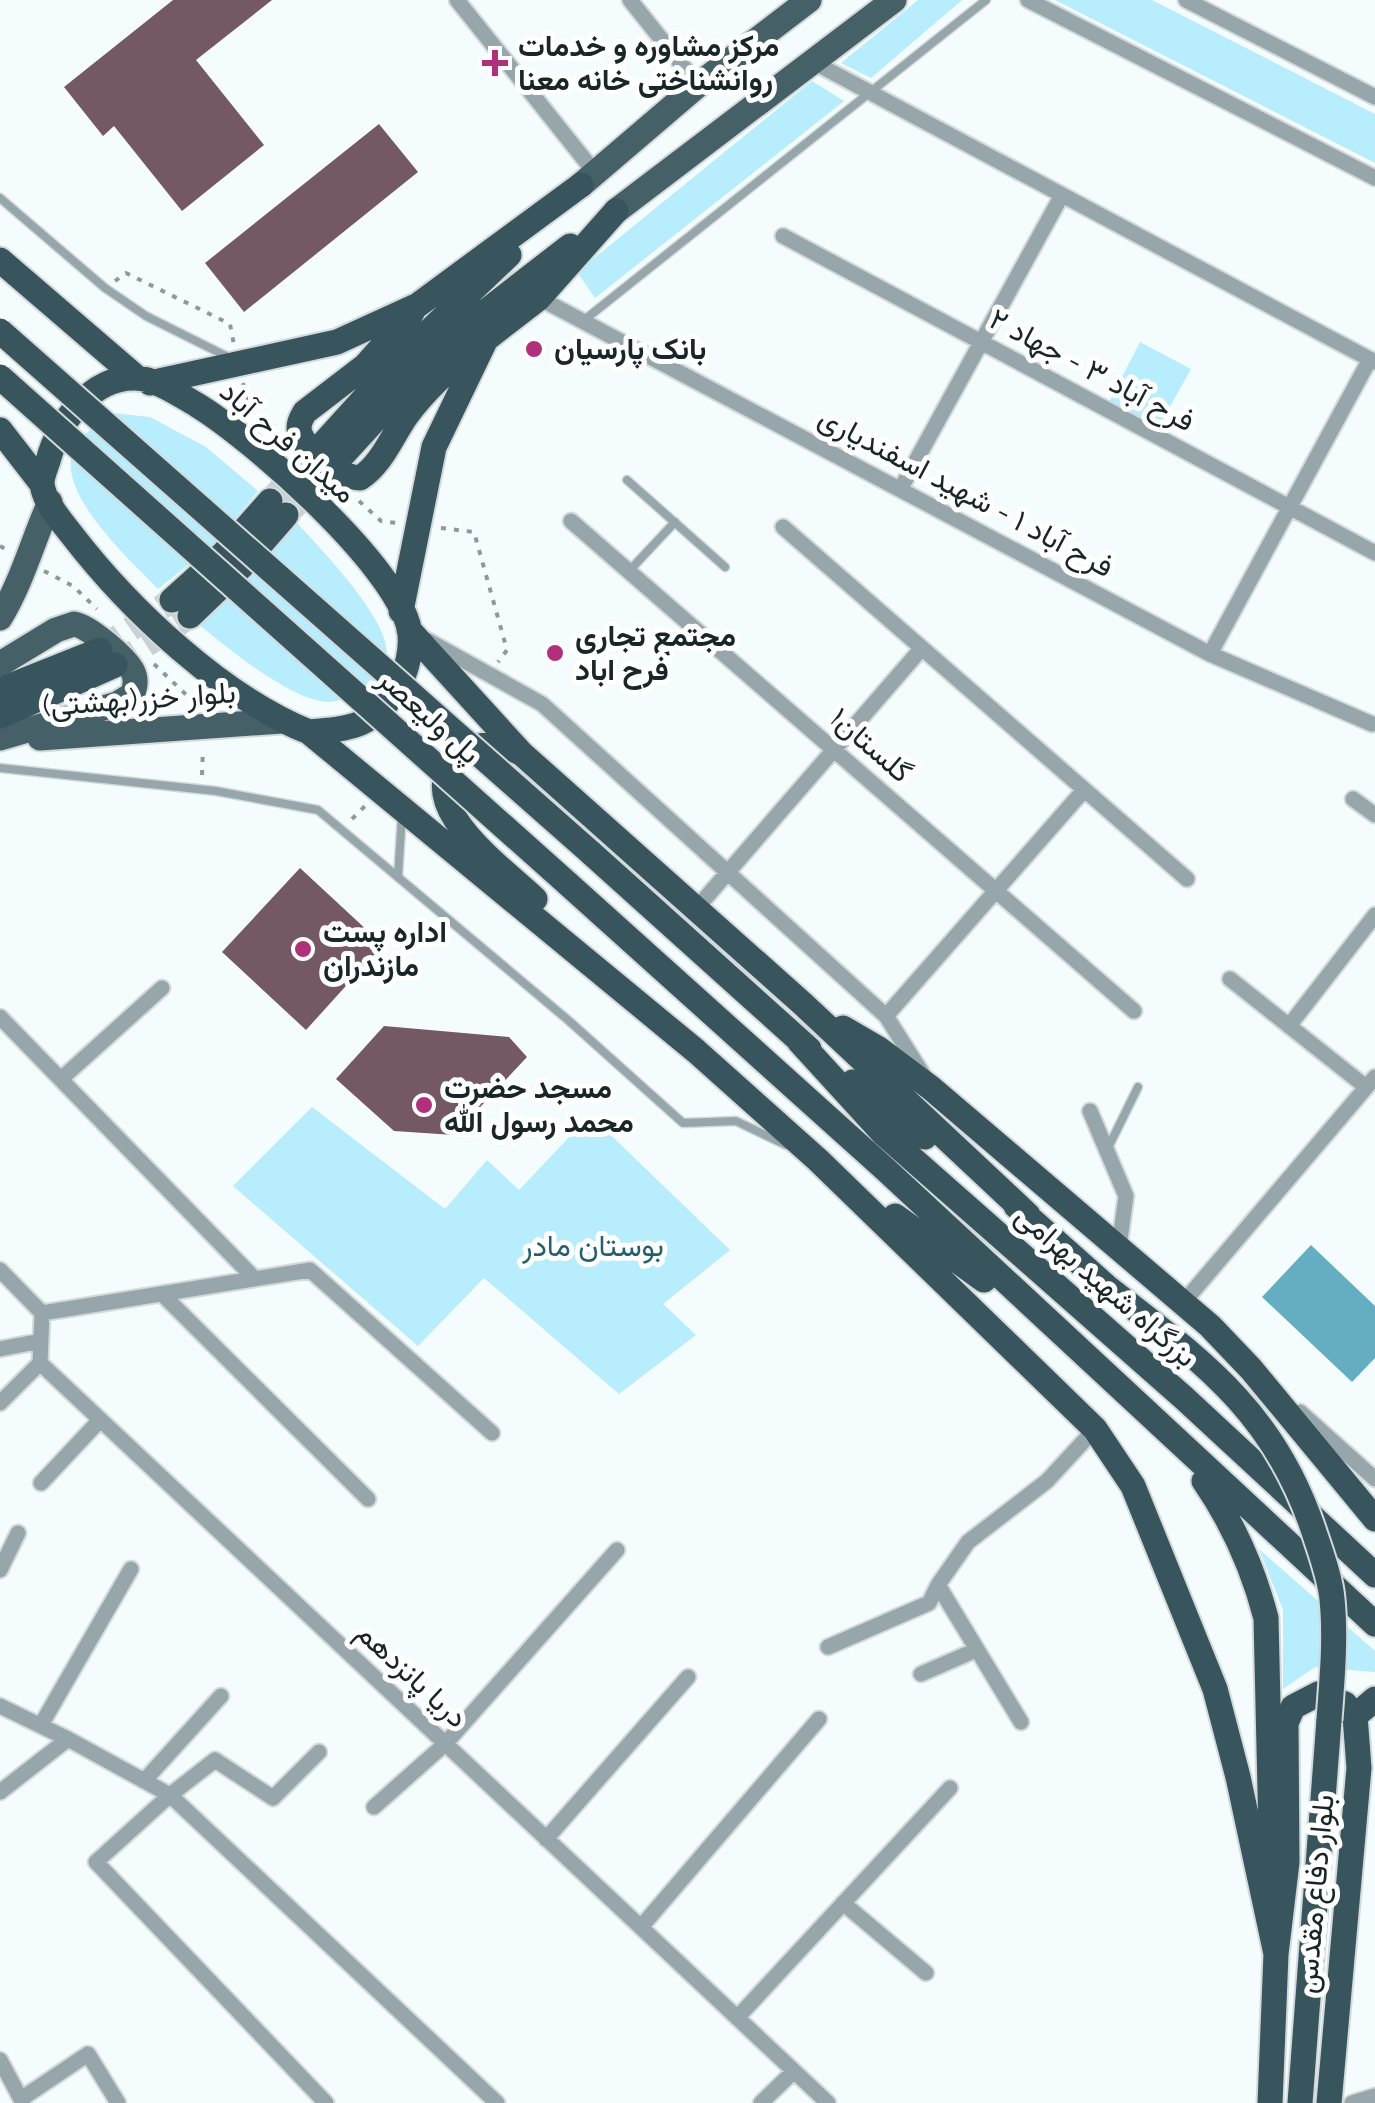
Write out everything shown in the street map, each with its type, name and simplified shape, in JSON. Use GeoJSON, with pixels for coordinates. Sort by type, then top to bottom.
{"type":"FeatureCollection","features":[{"type":"Feature","properties":{"kind":"highway"},"geometry":{"type":"LineString","coordinates":[[46,493],[52,444],[74,408],[103,386],[337,342],[418,305],[588,179]]}},
{"type":"Feature","properties":{"kind":"highway"},"geometry":{"type":"LineString","coordinates":[[588,179],[400,359],[331,451],[467,326],[616,211]]}},
{"type":"Feature","properties":{"kind":"highway"},"geometry":{"type":"LineString","coordinates":[[418,305],[365,366],[305,412],[300,422],[299,431],[306,442],[338,474],[360,478],[372,470],[408,413],[454,364],[539,298],[616,211]]}},
{"type":"Feature","properties":{"kind":"highway","name":"میدان فرح آباد"},"geometry":{"type":"LineString","coordinates":[[0,260],[143,380],[172,390],[206,411],[260,453],[371,563],[392,592],[405,620],[521,753],[804,1005]]}},
{"type":"Feature","properties":{"kind":"highway","name":"پل ولیعصر"},"geometry":{"type":"LineString","coordinates":[[0,332],[799,1041]]}},
{"type":"Feature","properties":{"kind":"highway"},"geometry":{"type":"LineString","coordinates":[[310,732],[366,723],[390,701],[407,670],[405,620],[434,447],[486,340]]}},
{"type":"Feature","properties":{"kind":"highway","name":"پل ولیعصر"},"geometry":{"type":"LineString","coordinates":[[0,377],[814,1104]]}},
{"type":"Feature","properties":{"kind":"highway"},"geometry":{"type":"LineString","coordinates":[[0,430],[46,493],[56,515],[100,570],[179,646],[282,722],[310,732],[696,1051]]}},
{"type":"Feature","properties":{"kind":"highway"},"geometry":{"type":"LineString","coordinates":[[181,608],[241,567],[278,508]]}},
{"type":"Feature","properties":{"kind":"highway"},"geometry":{"type":"LineString","coordinates":[[0,690],[107,657],[0,716]]}},
{"type":"Feature","properties":{"kind":"highway"},"geometry":{"type":"LineString","coordinates":[[521,753],[504,745],[486,744],[460,756],[448,773],[444,794],[457,826],[818,1160],[1096,1429],[1133,1486],[1215,1689],[1276,1954]]}},
{"type":"Feature","properties":{"kind":"highway"},"geometry":{"type":"LineString","coordinates":[[804,1005],[879,1049],[932,1088],[1184,1304],[1251,1369],[1375,1520]]}},
{"type":"Feature","properties":{"kind":"highway"},"geometry":{"type":"LineString","coordinates":[[804,1005],[1107,1286],[1225,1382],[1276,1447],[1305,1504],[1332,1594],[1334,1640],[1300,2103]]}},
{"type":"Feature","properties":{"kind":"highway"},"geometry":{"type":"LineString","coordinates":[[799,1041],[1028,1215]]}},
{"type":"Feature","properties":{"kind":"highway","name":"بزرگراه شهید بهرامی"},"geometry":{"type":"LineString","coordinates":[[799,1041],[884,1133],[1184,1398],[1375,1575]]}},
{"type":"Feature","properties":{"kind":"highway","name":"بزرگراه شهید بهرامی"},"geometry":{"type":"LineString","coordinates":[[814,1104],[1375,1624]]}},
{"type":"Feature","properties":{"kind":"highway"},"geometry":{"type":"LineString","coordinates":[[818,1160],[1066,1340]]}},
{"type":"Feature","properties":{"kind":"highway"},"geometry":{"type":"LineString","coordinates":[[1175,1440],[1232,1527],[1256,1578],[1266,1618],[1268,1794],[1276,1954]]}},
{"type":"Feature","properties":{"kind":"highway"},"geometry":{"type":"LineString","coordinates":[[1270,2103],[1276,1954],[1287,1862],[1286,1723],[1292,1707],[1318,1694],[1365,1707]]}},
{"type":"Feature","properties":{"kind":"highway","name":"بلوار دفاع مقدس"},"geometry":{"type":"LineString","coordinates":[[1329,2103],[1365,1707]]}},
{"type":"Feature","properties":{"kind":"main road"},"geometry":{"type":"LineString","coordinates":[[588,179],[698,85],[809,0]]}},
{"type":"Feature","properties":{"kind":"main road"},"geometry":{"type":"LineString","coordinates":[[616,211],[894,0]]}},
{"type":"Feature","properties":{"kind":"main road"},"geometry":{"type":"LineString","coordinates":[[0,618],[19,582],[46,493]]}},
{"type":"Feature","properties":{"kind":"main road"},"geometry":{"type":"LineString","coordinates":[[0,664],[56,630],[74,624],[92,632],[132,669],[136,682],[133,694],[117,704],[0,739]]}},
{"type":"Feature","properties":{"kind":"main road","name":"بلوار خزر(بهشتی)"},"geometry":{"type":"LineString","coordinates":[[0,739],[282,722]]}},
{"type":"Feature","properties":{"kind":"street"},"geometry":{"type":"LineString","coordinates":[[458,0],[588,179]]}},
{"type":"Feature","properties":{"kind":"street"},"geometry":{"type":"LineString","coordinates":[[630,0],[698,85]]}},
{"type":"Feature","properties":{"kind":"street"},"geometry":{"type":"LineString","coordinates":[[1028,0],[1375,178]]}},
{"type":"Feature","properties":{"kind":"street"},"geometry":{"type":"LineString","coordinates":[[1186,0],[1375,97]]}},
{"type":"Feature","properties":{"kind":"street"},"geometry":{"type":"LineString","coordinates":[[815,63],[1372,360],[1210,654]]}},
{"type":"Feature","properties":{"kind":"street"},"geometry":{"type":"LineString","coordinates":[[901,488],[1062,195]]}},
{"type":"Feature","properties":{"kind":"street","name":"فرح آباد ۳ - جهاد ۲"},"geometry":{"type":"LineString","coordinates":[[783,236],[1375,553]]}},
{"type":"Feature","properties":{"kind":"street","name":"فرح آباد ۱ - شهید اسفندیاری"},"geometry":{"type":"LineString","coordinates":[[539,298],[1210,654],[1372,724]]}},
{"type":"Feature","properties":{"kind":"street","name":"گلستان۱"},"geometry":{"type":"LineString","coordinates":[[571,521],[1134,1012]]}},
{"type":"Feature","properties":{"kind":"street"},"geometry":{"type":"LineString","coordinates":[[783,527],[1186,879]]}},
{"type":"Feature","properties":{"kind":"street"},"geometry":{"type":"LineString","coordinates":[[405,620],[542,704],[886,1016],[932,1088]]}},
{"type":"Feature","properties":{"kind":"street"},"geometry":{"type":"LineString","coordinates":[[696,908],[922,648]]}},
{"type":"Feature","properties":{"kind":"street"},"geometry":{"type":"LineString","coordinates":[[886,1016],[1084,790]]}},
{"type":"Feature","properties":{"kind":"street"},"geometry":{"type":"LineString","coordinates":[[1354,799],[1375,815]]}},
{"type":"Feature","properties":{"kind":"street"},"geometry":{"type":"LineString","coordinates":[[1289,1026],[1374,917]]}},
{"type":"Feature","properties":{"kind":"street"},"geometry":{"type":"LineString","coordinates":[[1184,1304],[1371,1082],[1289,1026],[1230,979]]}},
{"type":"Feature","properties":{"kind":"street"},"geometry":{"type":"LineString","coordinates":[[60,1079],[162,988]]}},
{"type":"Feature","properties":{"kind":"street"},"geometry":{"type":"LineString","coordinates":[[0,1017],[255,1278]]}},
{"type":"Feature","properties":{"kind":"street"},"geometry":{"type":"LineString","coordinates":[[1090,1111],[1126,1196],[1119,1247]]}},
{"type":"Feature","properties":{"kind":"street"},"geometry":{"type":"LineString","coordinates":[[0,1270],[42,1313],[40,1363],[0,1403]]}},
{"type":"Feature","properties":{"kind":"street"},"geometry":{"type":"LineString","coordinates":[[42,1313],[310,1270],[492,1432]]}},
{"type":"Feature","properties":{"kind":"street"},"geometry":{"type":"LineString","coordinates":[[162,1294],[368,1499]]}},
{"type":"Feature","properties":{"kind":"street"},"geometry":{"type":"LineString","coordinates":[[0,1349],[41,1341]]}},
{"type":"Feature","properties":{"kind":"street","name":"دریا پانزدهم"},"geometry":{"type":"LineString","coordinates":[[40,1363],[828,2103]]}},
{"type":"Feature","properties":{"kind":"street"},"geometry":{"type":"LineString","coordinates":[[1251,1369],[1375,1480]]}},
{"type":"Feature","properties":{"kind":"street"},"geometry":{"type":"LineString","coordinates":[[42,1483],[100,1420]]}},
{"type":"Feature","properties":{"kind":"street"},"geometry":{"type":"LineString","coordinates":[[828,1647],[929,1604],[968,1542],[1047,1481],[1096,1429]]}},
{"type":"Feature","properties":{"kind":"street"},"geometry":{"type":"LineString","coordinates":[[0,1570],[18,1532]]}},
{"type":"Feature","properties":{"kind":"street"},"geometry":{"type":"LineString","coordinates":[[374,1807],[445,1744],[616,1550]]}},
{"type":"Feature","properties":{"kind":"street"},"geometry":{"type":"LineString","coordinates":[[42,1726],[131,1569]]}},
{"type":"Feature","properties":{"kind":"street"},"geometry":{"type":"LineString","coordinates":[[938,1585],[1022,1722]]}},
{"type":"Feature","properties":{"kind":"street"},"geometry":{"type":"LineString","coordinates":[[921,1674],[976,1650]]}},
{"type":"Feature","properties":{"kind":"street"},"geometry":{"type":"LineString","coordinates":[[546,1838],[688,1677]]}},
{"type":"Feature","properties":{"kind":"street"},"geometry":{"type":"LineString","coordinates":[[144,1780],[221,1696]]}},
{"type":"Feature","properties":{"kind":"street"},"geometry":{"type":"LineString","coordinates":[[0,1706],[68,1738],[170,1795],[488,2100]]}},
{"type":"Feature","properties":{"kind":"street"},"geometry":{"type":"LineString","coordinates":[[641,1927],[819,1719]]}},
{"type":"Feature","properties":{"kind":"street"},"geometry":{"type":"LineString","coordinates":[[0,1792],[68,1738]]}},
{"type":"Feature","properties":{"kind":"street"},"geometry":{"type":"LineString","coordinates":[[319,1752],[273,1798],[215,1760],[96,1862],[326,2103]]}},
{"type":"Feature","properties":{"kind":"street"},"geometry":{"type":"LineString","coordinates":[[737,2018],[950,1788]]}},
{"type":"Feature","properties":{"kind":"street"},"geometry":{"type":"LineString","coordinates":[[843,1902],[926,1973]]}},
{"type":"Feature","properties":{"kind":"street"},"geometry":{"type":"LineString","coordinates":[[0,2060],[22,2101],[88,2054],[118,2103]]}},
{"type":"Feature","properties":{"kind":"street"},"geometry":{"type":"LineString","coordinates":[[762,2103],[794,2071]]}},
{"type":"Feature","properties":{"kind":"street"},"geometry":{"type":"LineString","coordinates":[[1352,2103],[1375,2096]]}},
{"type":"Feature","properties":{"kind":"lane"},"geometry":{"type":"LineString","coordinates":[[582,321],[986,0]]}},
{"type":"Feature","properties":{"kind":"lane"},"geometry":{"type":"LineString","coordinates":[[0,198],[105,288],[146,316],[238,362]]}},
{"type":"Feature","properties":{"kind":"lane"},"geometry":{"type":"LineString","coordinates":[[627,480],[725,567]]}},
{"type":"Feature","properties":{"kind":"lane"},"geometry":{"type":"LineString","coordinates":[[629,571],[674,522]]}},
{"type":"Feature","properties":{"kind":"lane"},"geometry":{"type":"LineString","coordinates":[[0,768],[202,789],[318,810],[568,1020],[682,1123],[736,1120],[818,1160]]}},
{"type":"Feature","properties":{"kind":"lane"},"geometry":{"type":"LineString","coordinates":[[398,877],[403,810]]}},
{"type":"Feature","properties":{"kind":"lane"},"geometry":{"type":"LineString","coordinates":[[1107,1150],[1138,1087]]}},
{"type":"Feature","properties":{"kind":"path"},"geometry":{"type":"LineString","coordinates":[[202,789],[204,727]]}},
{"type":"Feature","properties":{"kind":"green space"},"geometry":{"type":"Polygon","coordinates":[[[918,0],[962,0],[871,78],[841,63],[918,0]]]}},
{"type":"Feature","properties":{"kind":"green space"},"geometry":{"type":"Polygon","coordinates":[[[1055,0],[1152,0],[1375,114],[1375,163],[1055,0]]]}},
{"type":"Feature","properties":{"kind":"green space"},"geometry":{"type":"Polygon","coordinates":[[[812,81],[844,101],[595,298],[577,272],[812,81]]]}},
{"type":"Feature","properties":{"kind":"green space"},"geometry":{"type":"Polygon","coordinates":[[[1140,342],[1191,369],[1157,430],[1108,404],[1140,342]]]}},
{"type":"Feature","properties":{"kind":"green space"},"geometry":{"type":"Polygon","coordinates":[[[112,413],[150,417],[206,447],[258,491],[213,545],[158,589],[102,529],[78,493],[72,475],[73,451],[87,433],[112,413]]]}},
{"type":"Feature","properties":{"kind":"green space"},"geometry":{"type":"Polygon","coordinates":[[[296,522],[351,584],[384,637],[387,658],[380,674],[361,691],[337,701],[296,693],[242,659],[198,624],[251,577],[296,522]]]}},
{"type":"Feature","properties":{"kind":"green space","name":"بوستان مادر"},"geometry":{"type":"Polygon","coordinates":[[[312,1107],[445,1209],[487,1160],[519,1190],[590,1115],[730,1250],[663,1304],[696,1335],[619,1394],[484,1278],[418,1346],[233,1186],[312,1107]]]}},
{"type":"Feature","properties":{"kind":"green space"},"geometry":{"type":"Polygon","coordinates":[[[1259,1549],[1375,1651],[1375,1672],[1315,1667],[1283,1689],[1283,1610],[1259,1549]]]}},
{"type":"Feature","properties":{"kind":"shaded area"},"geometry":{"type":"Polygon","coordinates":[[[1311,1245],[1375,1306],[1375,1358],[1352,1382],[1262,1297],[1311,1245]]]}},
{"type":"Feature","properties":{"kind":"building"},"geometry":{"type":"Polygon","coordinates":[[[173,0],[272,0],[196,60],[264,145],[182,211],[114,126],[103,136],[64,87],[173,0]]]}},
{"type":"Feature","properties":{"kind":"building"},"geometry":{"type":"Polygon","coordinates":[[[379,124],[418,172],[244,312],[205,263],[379,124]]]}},
{"type":"Feature","properties":{"kind":"building","name":"اداره پست مازندران"},"geometry":{"type":"Polygon","coordinates":[[[300,868],[383,945],[306,1030],[222,952],[300,868]]]}},
{"type":"Feature","properties":{"kind":"building","name":"مسجد حضرت محمد رسول الله"},"geometry":{"type":"Polygon","coordinates":[[[384,1026],[509,1037],[527,1057],[454,1135],[394,1131],[336,1079],[384,1026]]]}},
{"type":"Feature","properties":{"kind":"tunnel"},"geometry":{"type":"LineString","coordinates":[[270,501],[323,444]]}},
{"type":"Feature","properties":{"kind":"tunnel"},"geometry":{"type":"LineString","coordinates":[[286,515],[339,459]]}},
{"type":"Feature","properties":{"kind":"tunnel"},"geometry":{"type":"LineString","coordinates":[[100,650],[172,600]]}},
{"type":"Feature","properties":{"kind":"tunnel"},"geometry":{"type":"LineString","coordinates":[[115,665],[190,616]]}},
{"type":"Feature","properties":{"kind":"place","name":"مرکز مشاوره و خدمات روانشناختی خانه معنا"},"geometry":{"type":"Point","coordinates":[495,63]}},
{"type":"Feature","properties":{"kind":"place","name":"بانک پارسیان"},"geometry":{"type":"Point","coordinates":[534,349]}},
{"type":"Feature","properties":{"kind":"place","name":"مجتمع تجاری فرح اباد"},"geometry":{"type":"Point","coordinates":[555,653]}},
{"type":"Feature","properties":{"kind":"place","name":"اداره پست مازندران"},"geometry":{"type":"Point","coordinates":[303,949]}},
{"type":"Feature","properties":{"kind":"place","name":"مسجد حضرت محمد رسول الله"},"geometry":{"type":"Point","coordinates":[424,1105]}}]}
